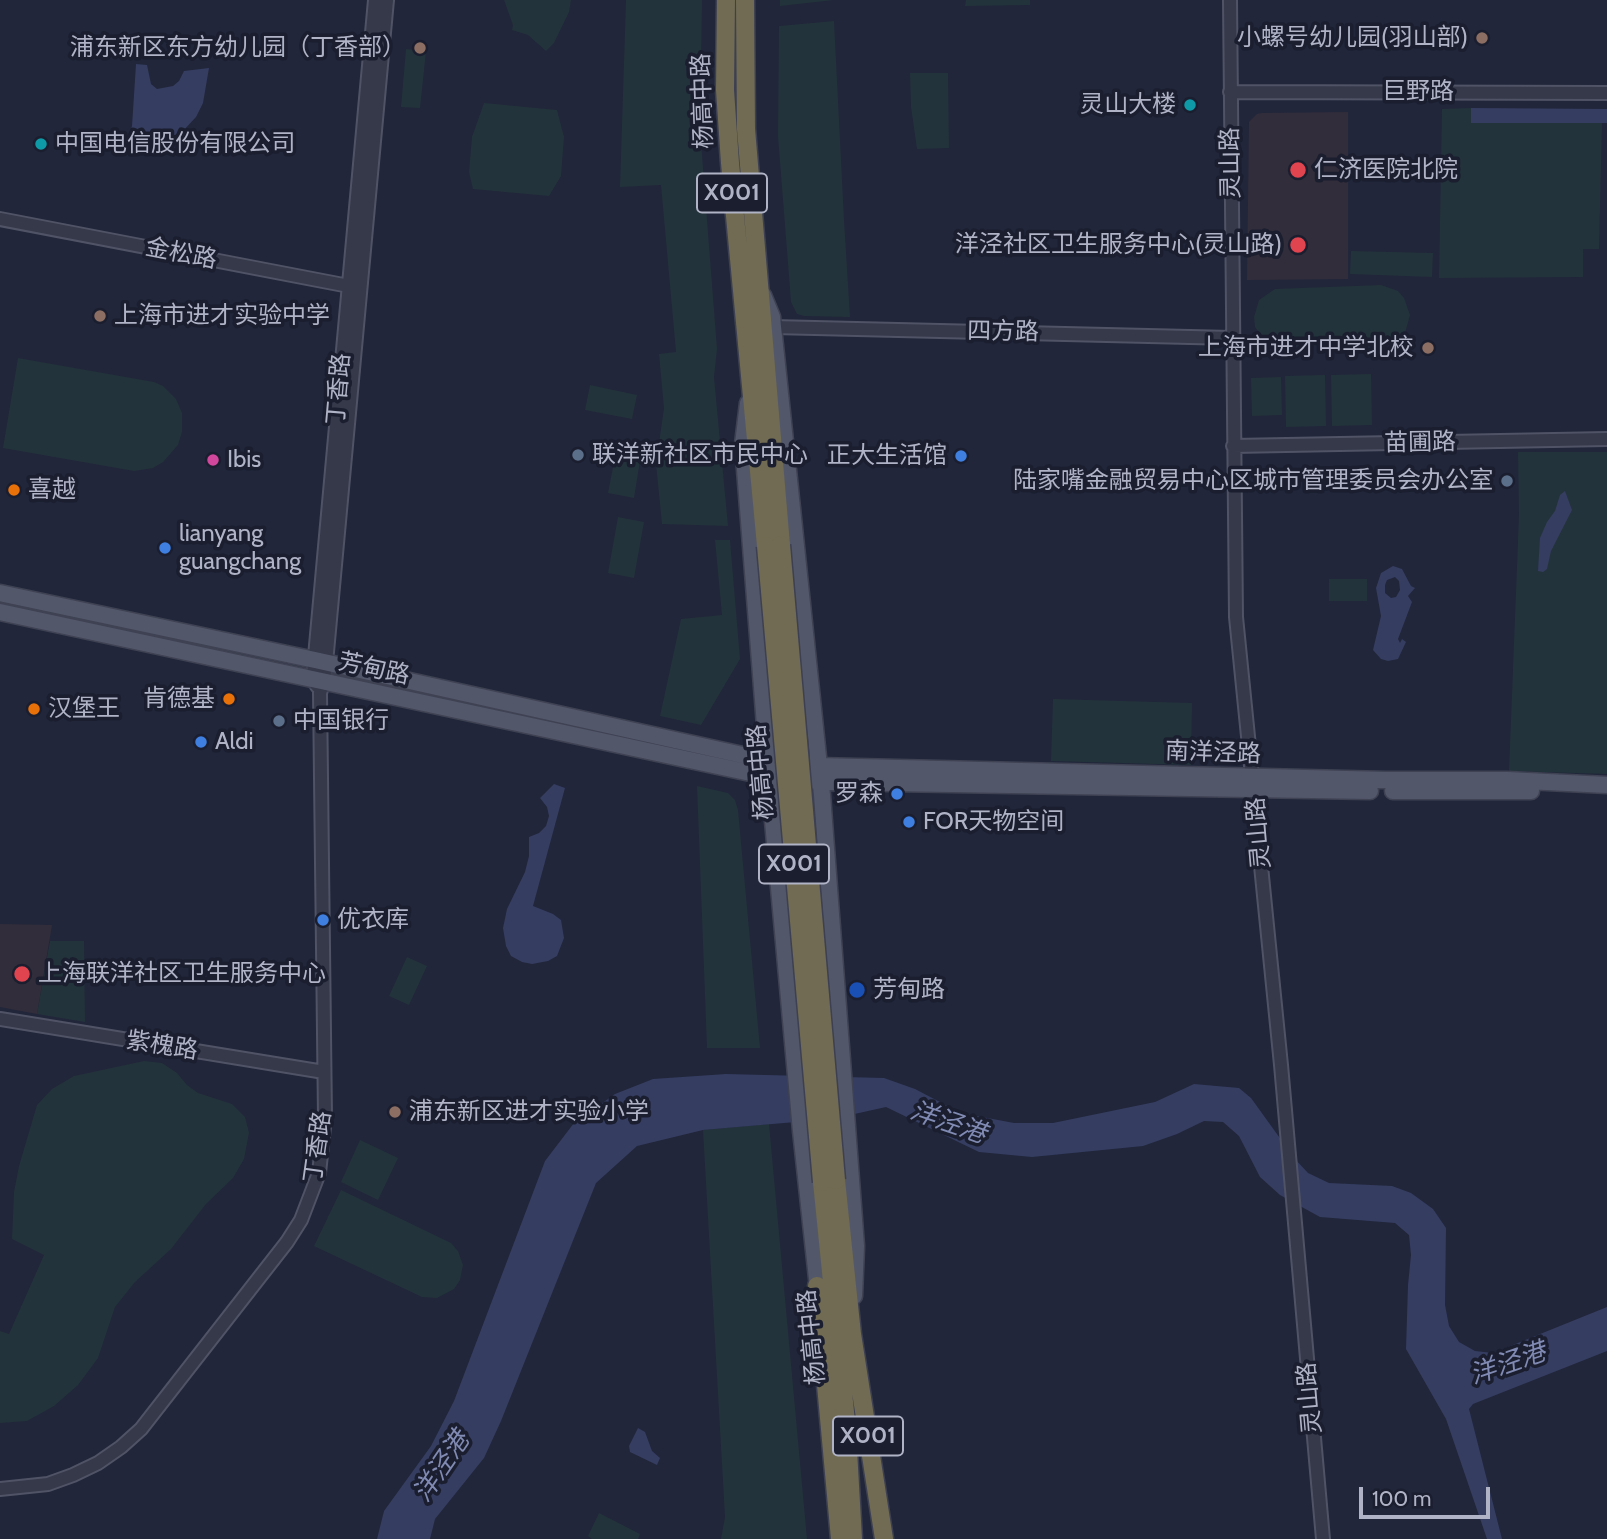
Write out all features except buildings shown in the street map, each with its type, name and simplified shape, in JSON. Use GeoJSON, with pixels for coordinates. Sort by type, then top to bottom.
{"type":"FeatureCollection","features":[{"type":"Feature","properties":{"kind":"highway","name":"杨高中路"},"geometry":{"type":"LineString","coordinates":[[726,0],[726,102],[750,385],[774,545]]}},
{"type":"Feature","properties":{"kind":"highway","name":"杨高中路"},"geometry":{"type":"LineString","coordinates":[[745,0],[746,130],[774,545],[829,1181],[851,1490],[852,1539]]}},
{"type":"Feature","properties":{"kind":"highway","name":"杨高中路"},"geometry":{"type":"LineString","coordinates":[[829,1181],[885,1538]]}},
{"type":"Feature","properties":{"kind":"highway"},"geometry":{"type":"LineString","coordinates":[[817,1286],[840,1539]]}},
{"type":"Feature","properties":{"kind":"highway"},"geometry":{"type":"LineString","coordinates":[[851,1490],[860,1539]]}},
{"type":"Feature","properties":{"kind":"main road","name":"杨高中路"},"geometry":{"type":"LineString","coordinates":[[758,286],[772,317],[819,774],[856,1246],[852,1334]]}},
{"type":"Feature","properties":{"kind":"main road","name":"X001"},"geometry":{"type":"LineString","coordinates":[[750,385],[743,444],[767,754]]}},
{"type":"Feature","properties":{"kind":"main road","name":"芳甸路"},"geometry":{"type":"LineString","coordinates":[[0,593],[767,754],[819,774]]}},
{"type":"Feature","properties":{"kind":"main road","name":"芳甸路"},"geometry":{"type":"LineString","coordinates":[[0,612],[319,684],[769,777],[819,774]]}},
{"type":"Feature","properties":{"kind":"main road","name":"杨高中路"},"geometry":{"type":"LineString","coordinates":[[767,754],[817,1286],[832,1366],[852,1539]]}},
{"type":"Feature","properties":{"kind":"main road","name":"南洋泾路"},"geometry":{"type":"LineString","coordinates":[[819,774],[1254,783],[1539,791],[1607,796]]}},
{"type":"Feature","properties":{"kind":"main road","name":"南洋泾路"},"geometry":{"type":"LineString","coordinates":[[1254,783],[1507,780],[1607,785]]}},
{"type":"Feature","properties":{"kind":"street","name":"丁香路"},"geometry":{"type":"LineString","coordinates":[[355,287],[374,0]]}},
{"type":"Feature","properties":{"kind":"street","name":"丁香路"},"geometry":{"type":"LineString","coordinates":[[0,1489],[48,1483],[74,1475],[121,1447],[160,1408],[287,1242],[301,1220],[319,1173],[324,1146],[324,1072],[319,684],[355,287],[387,0]]}},
{"type":"Feature","properties":{"kind":"street","name":"灵山路"},"geometry":{"type":"LineString","coordinates":[[1230,0],[1236,617],[1281,1065],[1323,1539]]}},
{"type":"Feature","properties":{"kind":"street","name":"巨野路"},"geometry":{"type":"LineString","coordinates":[[1230,92],[1607,93]]}},
{"type":"Feature","properties":{"kind":"street","name":"金松路"},"geometry":{"type":"LineString","coordinates":[[0,219],[355,287]]}},
{"type":"Feature","properties":{"kind":"street","name":"四方路"},"geometry":{"type":"LineString","coordinates":[[773,327],[1232,338]]}},
{"type":"Feature","properties":{"kind":"street","name":"苗圃路"},"geometry":{"type":"LineString","coordinates":[[1233,446],[1607,439]]}},
{"type":"Feature","properties":{"kind":"street","name":"紫槐路"},"geometry":{"type":"LineString","coordinates":[[0,1019],[324,1072]]}},
{"type":"Feature","properties":{"kind":"shaded area"},"geometry":{"type":"Polygon","coordinates":[[[504,0],[571,0],[569,12],[554,43],[546,51],[528,35],[512,30],[513,25],[504,0]]]}},
{"type":"Feature","properties":{"kind":"shaded area"},"geometry":{"type":"Polygon","coordinates":[[[626,0],[702,0],[700,129],[717,349],[714,377],[728,526],[662,524],[656,464],[664,408],[659,354],[676,352],[661,185],[620,187],[626,0]]]}},
{"type":"Feature","properties":{"kind":"shaded area"},"geometry":{"type":"Polygon","coordinates":[[[780,0],[834,0],[780,6],[780,0]]]}},
{"type":"Feature","properties":{"kind":"shaded area"},"geometry":{"type":"Polygon","coordinates":[[[966,0],[1030,0],[1030,5],[965,6],[966,0]]]}},
{"type":"Feature","properties":{"kind":"shaded area"},"geometry":{"type":"Polygon","coordinates":[[[834,21],[850,317],[804,316],[797,314],[791,302],[778,136],[779,26],[834,21]]]}},
{"type":"Feature","properties":{"kind":"shaded area"},"geometry":{"type":"Polygon","coordinates":[[[406,49],[426,51],[420,108],[401,107],[406,49]]]}},
{"type":"Feature","properties":{"kind":"shaded area"},"geometry":{"type":"Polygon","coordinates":[[[910,73],[948,73],[949,148],[917,149],[911,107],[910,73]]]}},
{"type":"Feature","properties":{"kind":"shaded area"},"geometry":{"type":"Polygon","coordinates":[[[484,103],[557,110],[564,137],[561,176],[549,196],[473,189],[469,172],[472,137],[484,103]]]}},
{"type":"Feature","properties":{"kind":"shaded area"},"geometry":{"type":"Polygon","coordinates":[[[1471,108],[1472,123],[1602,123],[1599,249],[1583,249],[1583,277],[1439,278],[1442,109],[1471,108]]]}},
{"type":"Feature","properties":{"kind":"shaded area"},"geometry":{"type":"Polygon","coordinates":[[[1348,112],[1348,279],[1247,280],[1249,122],[1262,113],[1348,112]]]}},
{"type":"Feature","properties":{"kind":"shaded area"},"geometry":{"type":"Polygon","coordinates":[[[1351,251],[1433,253],[1432,277],[1350,274],[1351,251]]]}},
{"type":"Feature","properties":{"kind":"shaded area"},"geometry":{"type":"Polygon","coordinates":[[[1381,285],[1398,291],[1404,298],[1410,315],[1405,333],[1390,344],[1275,346],[1267,342],[1255,327],[1254,317],[1259,300],[1275,289],[1381,285]]]}},
{"type":"Feature","properties":{"kind":"shaded area"},"geometry":{"type":"Polygon","coordinates":[[[18,358],[154,382],[163,386],[176,399],[182,413],[182,432],[178,445],[163,462],[153,468],[134,471],[3,448],[18,358]]]}},
{"type":"Feature","properties":{"kind":"shaded area"},"geometry":{"type":"Polygon","coordinates":[[[1371,374],[1372,425],[1332,426],[1331,375],[1371,374]]]}},
{"type":"Feature","properties":{"kind":"shaded area"},"geometry":{"type":"Polygon","coordinates":[[[1325,375],[1326,426],[1286,427],[1285,376],[1325,375]]]}},
{"type":"Feature","properties":{"kind":"shaded area"},"geometry":{"type":"Polygon","coordinates":[[[1281,377],[1282,415],[1252,416],[1251,378],[1281,377]]]}},
{"type":"Feature","properties":{"kind":"shaded area"},"geometry":{"type":"Polygon","coordinates":[[[590,385],[637,395],[632,419],[585,410],[590,385]]]}},
{"type":"Feature","properties":{"kind":"shaded area"},"geometry":{"type":"Polygon","coordinates":[[[1518,452],[1607,452],[1607,774],[1509,771],[1519,515],[1518,452]]]}},
{"type":"Feature","properties":{"kind":"shaded area"},"geometry":{"type":"Polygon","coordinates":[[[615,457],[640,461],[634,498],[608,493],[615,457]]]}},
{"type":"Feature","properties":{"kind":"shaded area"},"geometry":{"type":"Polygon","coordinates":[[[618,517],[644,522],[634,578],[608,573],[618,517]]]}},
{"type":"Feature","properties":{"kind":"shaded area"},"geometry":{"type":"Polygon","coordinates":[[[715,540],[730,540],[740,659],[701,725],[660,716],[681,619],[722,615],[715,540]]]}},
{"type":"Feature","properties":{"kind":"shaded area"},"geometry":{"type":"Polygon","coordinates":[[[1329,579],[1367,579],[1367,601],[1329,601],[1329,579]]]}},
{"type":"Feature","properties":{"kind":"shaded area"},"geometry":{"type":"Polygon","coordinates":[[[1053,699],[1192,703],[1191,765],[1051,761],[1053,699]]]}},
{"type":"Feature","properties":{"kind":"shaded area"},"geometry":{"type":"Polygon","coordinates":[[[697,786],[728,793],[735,800],[738,810],[760,1048],[707,1048],[697,786]]]}},
{"type":"Feature","properties":{"kind":"shaded area","name":"上海联洋社区卫生服务中心"},"geometry":{"type":"Polygon","coordinates":[[[0,924],[52,925],[37,1014],[0,1007],[0,924]]]}},
{"type":"Feature","properties":{"kind":"shaded area"},"geometry":{"type":"Polygon","coordinates":[[[50,941],[84,941],[85,1022],[37,1014],[50,941]]]}},
{"type":"Feature","properties":{"kind":"shaded area"},"geometry":{"type":"Polygon","coordinates":[[[407,957],[427,966],[409,1005],[389,996],[407,957]]]}},
{"type":"Feature","properties":{"kind":"shaded area"},"geometry":{"type":"Polygon","coordinates":[[[144,1061],[162,1063],[198,1093],[232,1104],[245,1117],[249,1133],[244,1159],[233,1178],[206,1204],[171,1249],[135,1282],[115,1307],[98,1358],[78,1385],[54,1406],[27,1421],[0,1423],[0,1331],[9,1334],[44,1255],[12,1239],[14,1192],[37,1105],[52,1089],[74,1076],[144,1061]]]}},
{"type":"Feature","properties":{"kind":"shaded area"},"geometry":{"type":"Polygon","coordinates":[[[769,1124],[807,1539],[721,1539],[725,1517],[703,1130],[769,1124]]]}},
{"type":"Feature","properties":{"kind":"shaded area"},"geometry":{"type":"Polygon","coordinates":[[[360,1140],[398,1158],[378,1200],[341,1182],[360,1140]]]}},
{"type":"Feature","properties":{"kind":"shaded area"},"geometry":{"type":"Polygon","coordinates":[[[341,1190],[451,1243],[458,1251],[463,1265],[460,1280],[454,1289],[437,1298],[422,1297],[314,1246],[341,1190]]]}},
{"type":"Feature","properties":{"kind":"shaded area"},"geometry":{"type":"Polygon","coordinates":[[[599,1513],[640,1534],[638,1539],[592,1539],[588,1536],[599,1513]]]}},
{"type":"Feature","properties":{"kind":"water"},"geometry":{"type":"Polygon","coordinates":[[[136,64],[147,65],[151,84],[157,89],[173,86],[184,71],[209,68],[203,103],[196,117],[182,132],[153,144],[132,143],[128,138],[132,126],[136,64]]]}},
{"type":"Feature","properties":{"kind":"water"},"geometry":{"type":"Polygon","coordinates":[[[1471,108],[1607,109],[1607,123],[1471,123],[1471,108]]]}},
{"type":"Feature","properties":{"kind":"water"},"geometry":{"type":"Polygon","coordinates":[[[1565,491],[1572,510],[1551,551],[1547,569],[1538,571],[1540,538],[1555,511],[1560,495],[1565,491]]]}},
{"type":"Feature","properties":{"kind":"water"},"geometry":{"type":"Polygon","coordinates":[[[1393,566],[1402,569],[1411,586],[1415,588],[1408,596],[1412,602],[1398,639],[1400,643],[1402,639],[1406,642],[1398,659],[1388,661],[1381,659],[1373,650],[1381,616],[1376,588],[1381,573],[1393,566]],[[1395,577],[1387,580],[1385,593],[1391,598],[1396,597],[1400,590],[1399,581],[1395,577]]]}},
{"type":"Feature","properties":{"kind":"water"},"geometry":{"type":"Polygon","coordinates":[[[554,784],[565,788],[533,906],[561,920],[564,938],[557,956],[532,964],[511,956],[503,928],[507,909],[525,872],[529,856],[529,837],[546,826],[549,816],[547,807],[540,798],[554,784]]]}},
{"type":"Feature","properties":{"kind":"water","name":"洋泾港"},"geometry":{"type":"Polygon","coordinates":[[[726,1074],[884,1078],[915,1089],[961,1113],[1014,1123],[1053,1123],[1155,1102],[1194,1084],[1239,1088],[1251,1098],[1308,1173],[1329,1183],[1392,1186],[1411,1193],[1433,1209],[1446,1228],[1445,1305],[1449,1326],[1459,1342],[1475,1351],[1493,1353],[1607,1307],[1607,1351],[1473,1404],[1469,1409],[1502,1539],[1487,1539],[1446,1419],[1406,1349],[1411,1255],[1409,1235],[1395,1223],[1320,1217],[1280,1195],[1260,1177],[1239,1136],[1223,1122],[1204,1121],[1143,1146],[1032,1157],[979,1152],[886,1107],[841,1117],[703,1130],[637,1146],[596,1183],[484,1458],[435,1519],[430,1539],[377,1539],[384,1511],[431,1446],[454,1401],[545,1161],[574,1123],[615,1094],[653,1079],[726,1074]]]}},
{"type":"Feature","properties":{"kind":"water"},"geometry":{"type":"Polygon","coordinates":[[[638,1428],[645,1432],[652,1451],[660,1458],[657,1465],[630,1452],[629,1446],[638,1428]]]}},
{"type":"Feature","properties":{"kind":"place","name":"小螺号幼儿园(羽山部)"},"geometry":{"type":"Point","coordinates":[1482,38]}},
{"type":"Feature","properties":{"kind":"place","name":"浦东新区东方幼儿园（丁香部）"},"geometry":{"type":"Point","coordinates":[420,48]}},
{"type":"Feature","properties":{"kind":"place","name":"灵山大楼"},"geometry":{"type":"Point","coordinates":[1190,105]}},
{"type":"Feature","properties":{"kind":"place","name":"中国电信股份有限公司"},"geometry":{"type":"Point","coordinates":[41,144]}},
{"type":"Feature","properties":{"kind":"place","name":"仁济医院北院"},"geometry":{"type":"Point","coordinates":[1298,170]}},
{"type":"Feature","properties":{"kind":"place","name":"洋泾社区卫生服务中心(灵山路)"},"geometry":{"type":"Point","coordinates":[1298,245]}},
{"type":"Feature","properties":{"kind":"place","name":"上海市进才实验中学"},"geometry":{"type":"Point","coordinates":[100,316]}},
{"type":"Feature","properties":{"kind":"place","name":"上海市进才中学北校"},"geometry":{"type":"Point","coordinates":[1428,348]}},
{"type":"Feature","properties":{"kind":"place","name":"联洋新社区市民中心"},"geometry":{"type":"Point","coordinates":[578,455]}},
{"type":"Feature","properties":{"kind":"place","name":"正大生活馆"},"geometry":{"type":"Point","coordinates":[961,456]}},
{"type":"Feature","properties":{"kind":"place","name":"Ibis"},"geometry":{"type":"Point","coordinates":[213,460]}},
{"type":"Feature","properties":{"kind":"place","name":"陆家嘴金融贸易中心区城市管理委员会办公室"},"geometry":{"type":"Point","coordinates":[1507,481]}},
{"type":"Feature","properties":{"kind":"place","name":"喜越"},"geometry":{"type":"Point","coordinates":[14,490]}},
{"type":"Feature","properties":{"kind":"place","name":"lianyang guangchang"},"geometry":{"type":"Point","coordinates":[165,548]}},
{"type":"Feature","properties":{"kind":"place","name":"肯德基"},"geometry":{"type":"Point","coordinates":[229,699]}},
{"type":"Feature","properties":{"kind":"place","name":"汉堡王"},"geometry":{"type":"Point","coordinates":[34,709]}},
{"type":"Feature","properties":{"kind":"place","name":"中国银行"},"geometry":{"type":"Point","coordinates":[279,721]}},
{"type":"Feature","properties":{"kind":"place","name":"Aldi"},"geometry":{"type":"Point","coordinates":[201,742]}},
{"type":"Feature","properties":{"kind":"place","name":"罗森"},"geometry":{"type":"Point","coordinates":[897,794]}},
{"type":"Feature","properties":{"kind":"place","name":"FOR天物空间"},"geometry":{"type":"Point","coordinates":[909,822]}},
{"type":"Feature","properties":{"kind":"place","name":"优衣库"},"geometry":{"type":"Point","coordinates":[323,920]}},
{"type":"Feature","properties":{"kind":"place","name":"上海联洋社区卫生服务中心"},"geometry":{"type":"Point","coordinates":[22,974]}},
{"type":"Feature","properties":{"kind":"place","name":"芳甸路"},"geometry":{"type":"Point","coordinates":[857,990]}},
{"type":"Feature","properties":{"kind":"place","name":"浦东新区进才实验小学"},"geometry":{"type":"Point","coordinates":[395,1112]}}]}
